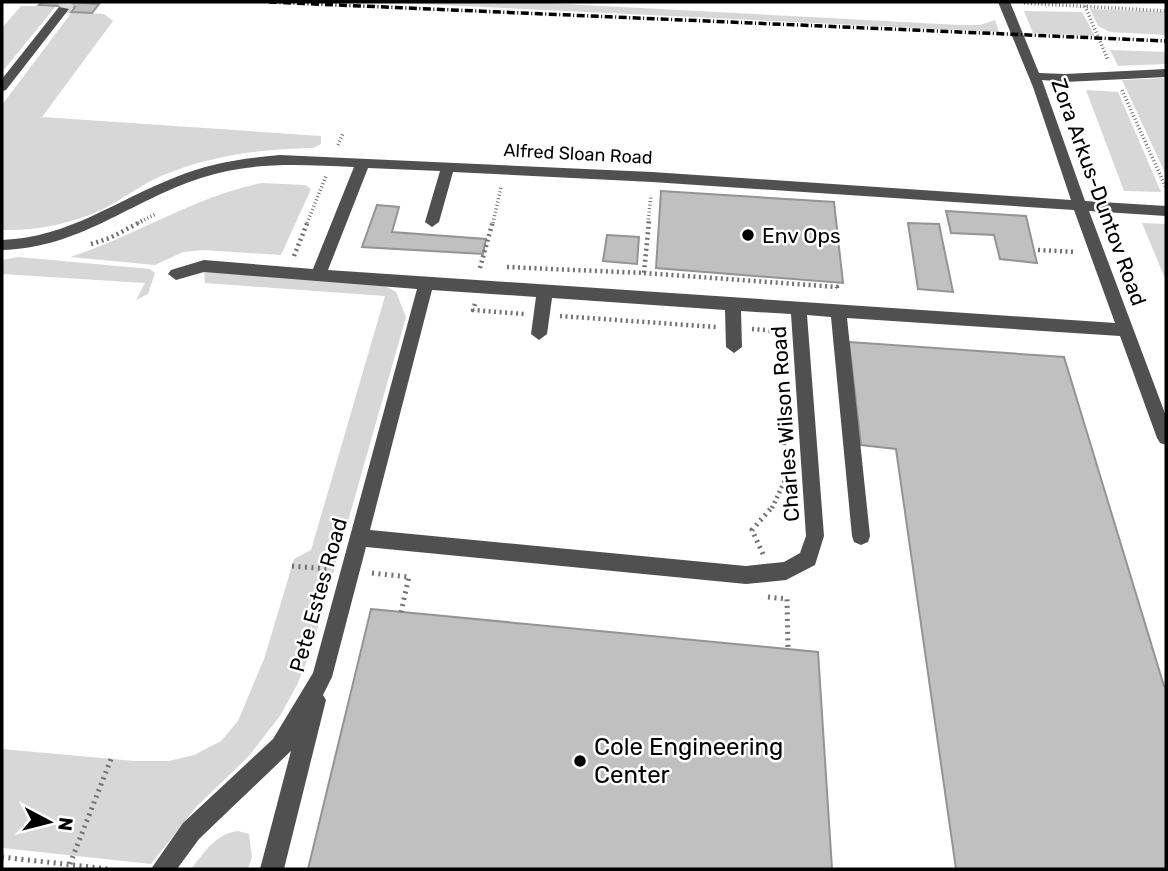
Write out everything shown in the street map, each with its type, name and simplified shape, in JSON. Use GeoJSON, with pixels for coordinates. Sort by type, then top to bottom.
{"type":"FeatureCollection","features":[{"type":"Feature","properties":{"kind":"lane","name":"Zora Arkus-Duntov Road"},"geometry":{"type":"LineString","coordinates":[[1004,2],[1034,76],[1166,438]]}},
{"type":"Feature","properties":{"kind":"lane"},"geometry":{"type":"LineString","coordinates":[[2,87],[63,9]]}},
{"type":"Feature","properties":{"kind":"lane"},"geometry":{"type":"LineString","coordinates":[[1034,76],[1166,73]]}},
{"type":"Feature","properties":{"kind":"lane","name":"Alfred Sloan Road"},"geometry":{"type":"LineString","coordinates":[[2,244],[45,239],[76,230],[101,221],[170,184],[222,167],[280,159],[652,177],[1166,211]]}},
{"type":"Feature","properties":{"kind":"lane"},"geometry":{"type":"LineString","coordinates":[[319,274],[363,162]]}},
{"type":"Feature","properties":{"kind":"lane"},"geometry":{"type":"LineString","coordinates":[[432,222],[448,166]]}},
{"type":"Feature","properties":{"kind":"lane"},"geometry":{"type":"LineString","coordinates":[[176,274],[204,266],[426,284],[1126,330]]}},
{"type":"Feature","properties":{"kind":"lane","name":"Pete Estes Road"},"geometry":{"type":"LineString","coordinates":[[163,869],[191,831],[281,747],[322,677],[426,284]]}},
{"type":"Feature","properties":{"kind":"lane"},"geometry":{"type":"LineString","coordinates":[[539,334],[545,291]]}},
{"type":"Feature","properties":{"kind":"lane"},"geometry":{"type":"LineString","coordinates":[[733,304],[734,347]]}},
{"type":"Feature","properties":{"kind":"lane","name":"Charles Wilson Road"},"geometry":{"type":"LineString","coordinates":[[359,538],[747,575],[786,571],[808,559],[815,536],[799,309]]}},
{"type":"Feature","properties":{"kind":"lane"},"geometry":{"type":"LineString","coordinates":[[838,311],[861,536]]}},
{"type":"Feature","properties":{"kind":"lane"},"geometry":{"type":"LineString","coordinates":[[272,869],[322,677]]}},
{"type":"Feature","properties":{"kind":"path"},"geometry":{"type":"LineString","coordinates":[[1004,2],[1166,11]]}},
{"type":"Feature","properties":{"kind":"path"},"geometry":{"type":"LineString","coordinates":[[1085,6],[1166,188]]}},
{"type":"Feature","properties":{"kind":"path"},"geometry":{"type":"LineString","coordinates":[[288,272],[343,133]]}},
{"type":"Feature","properties":{"kind":"path"},"geometry":{"type":"LineString","coordinates":[[643,273],[652,177]]}},
{"type":"Feature","properties":{"kind":"path"},"geometry":{"type":"LineString","coordinates":[[311,179],[356,181]]}},
{"type":"Feature","properties":{"kind":"path"},"geometry":{"type":"LineString","coordinates":[[490,183],[502,183]]}},
{"type":"Feature","properties":{"kind":"path"},"geometry":{"type":"LineString","coordinates":[[86,246],[110,238],[165,209]]}},
{"type":"Feature","properties":{"kind":"path"},"geometry":{"type":"LineString","coordinates":[[1038,250],[1098,254]]}},
{"type":"Feature","properties":{"kind":"path"},"geometry":{"type":"LineString","coordinates":[[506,267],[643,273],[837,287],[838,311]]}},
{"type":"Feature","properties":{"kind":"path"},"geometry":{"type":"LineString","coordinates":[[475,303],[473,310],[779,331]]}},
{"type":"Feature","properties":{"kind":"path"},"geometry":{"type":"LineString","coordinates":[[70,864],[111,759]]}},
{"type":"Feature","properties":{"kind":"path"},"geometry":{"type":"LineString","coordinates":[[2,857],[108,869]]}},
{"type":"Feature","properties":{"kind":"shaded area"},"geometry":{"type":"Polygon","coordinates":[[[381,2],[527,2],[960,25],[980,25],[995,20],[999,32],[381,2]]]}},
{"type":"Feature","properties":{"kind":"shaded area"},"geometry":{"type":"Polygon","coordinates":[[[21,6],[56,6],[2,72],[2,28],[21,6]]]}},
{"type":"Feature","properties":{"kind":"shaded area"},"geometry":{"type":"Polygon","coordinates":[[[1090,9],[1166,12],[1166,35],[1110,32],[1098,26],[1090,9]]]}},
{"type":"Feature","properties":{"kind":"shaded area"},"geometry":{"type":"Polygon","coordinates":[[[1024,11],[1082,12],[1095,36],[1033,33],[1024,11]]]}},
{"type":"Feature","properties":{"kind":"shaded area"},"geometry":{"type":"Polygon","coordinates":[[[72,12],[104,14],[113,21],[42,117],[321,136],[321,144],[313,148],[255,152],[198,163],[161,176],[109,206],[78,219],[40,228],[2,230],[2,105],[72,12]]]}},
{"type":"Feature","properties":{"kind":"shaded area"},"geometry":{"type":"Polygon","coordinates":[[[1110,50],[1166,52],[1166,64],[1118,66],[1110,50]]]}},
{"type":"Feature","properties":{"kind":"shaded area"},"geometry":{"type":"Polygon","coordinates":[[[1166,78],[1166,175],[1122,80],[1166,78]]]}},
{"type":"Feature","properties":{"kind":"shaded area"},"geometry":{"type":"Polygon","coordinates":[[[1086,90],[1118,92],[1161,192],[1124,191],[1086,90]]]}},
{"type":"Feature","properties":{"kind":"shaded area"},"geometry":{"type":"Polygon","coordinates":[[[262,183],[305,185],[311,189],[281,255],[203,250],[183,252],[155,265],[70,257],[118,239],[188,207],[262,183]]]}},
{"type":"Feature","properties":{"kind":"shaded area"},"geometry":{"type":"Polygon","coordinates":[[[1142,223],[1166,224],[1166,281],[1142,223]]]}},
{"type":"Feature","properties":{"kind":"shaded area"},"geometry":{"type":"Polygon","coordinates":[[[18,257],[150,269],[155,273],[148,294],[136,300],[145,283],[2,274],[2,260],[18,257]]]}},
{"type":"Feature","properties":{"kind":"shaded area"},"geometry":{"type":"Polygon","coordinates":[[[204,271],[385,286],[396,292],[406,317],[312,648],[297,685],[280,716],[248,757],[196,807],[151,864],[2,848],[2,749],[135,761],[169,761],[194,755],[221,741],[238,721],[264,659],[294,559],[311,550],[385,296],[205,283],[204,271]]]}},
{"type":"Feature","properties":{"kind":"shaded area"},"geometry":{"type":"Polygon","coordinates":[[[238,831],[249,834],[252,857],[248,869],[192,868],[217,839],[238,831]]]}},
{"type":"Feature","properties":{"kind":"building"},"geometry":{"type":"Polygon","coordinates":[[[42,2],[99,4],[92,13],[71,12],[75,7],[39,5],[42,2]]]}},
{"type":"Feature","properties":{"kind":"building","name":"Env Ops"},"geometry":{"type":"Polygon","coordinates":[[[661,191],[834,202],[843,283],[656,268],[661,191]]]}},
{"type":"Feature","properties":{"kind":"building"},"geometry":{"type":"Polygon","coordinates":[[[377,205],[399,207],[392,232],[486,239],[483,254],[362,247],[377,205]]]}},
{"type":"Feature","properties":{"kind":"building"},"geometry":{"type":"Polygon","coordinates":[[[946,211],[1026,216],[1037,263],[1000,259],[994,235],[951,233],[946,211]]]}},
{"type":"Feature","properties":{"kind":"building"},"geometry":{"type":"Polygon","coordinates":[[[908,223],[939,224],[953,292],[918,289],[908,223]]]}},
{"type":"Feature","properties":{"kind":"building"},"geometry":{"type":"Polygon","coordinates":[[[607,235],[639,237],[637,264],[603,261],[607,235]]]}},
{"type":"Feature","properties":{"kind":"building"},"geometry":{"type":"Polygon","coordinates":[[[849,342],[1064,357],[1166,687],[1166,869],[956,869],[896,449],[861,445],[849,342]]]}},
{"type":"Feature","properties":{"kind":"building","name":"Cole Engineering Center"},"geometry":{"type":"Polygon","coordinates":[[[371,609],[818,652],[832,869],[308,869],[371,609]]]}},
{"type":"Feature","properties":{"kind":"tunnel"},"geometry":{"type":"LineString","coordinates":[[63,9],[69,2]]}},
{"type":"Feature","properties":{"kind":"railway"},"geometry":{"type":"LineString","coordinates":[[269,2],[1166,41]]}},
{"type":"Feature","properties":{"kind":"place","name":"Env Ops"},"geometry":{"type":"Point","coordinates":[748,235]}},
{"type":"Feature","properties":{"kind":"place","name":"Cole Engineering Center"},"geometry":{"type":"Point","coordinates":[580,761]}}]}
